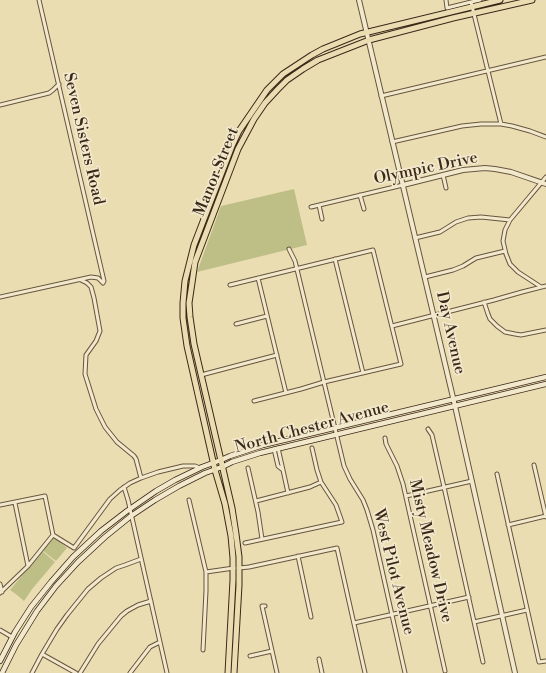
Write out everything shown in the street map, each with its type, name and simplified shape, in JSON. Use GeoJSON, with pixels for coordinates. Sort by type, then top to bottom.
{"type":"FeatureCollection","features":[{"type":"Feature","properties":{"kind":"main road","name":"Manor Street"},"geometry":{"type":"LineString","coordinates":[[228,673],[232,606],[232,551],[228,520],[187,346],[183,318],[183,303],[185,282],[194,245],[232,146],[239,131],[267,90],[283,74],[306,58],[360,34],[472,4],[500,0]]}},
{"type":"Feature","properties":{"kind":"main road","name":"Manor Street"},"geometry":{"type":"LineString","coordinates":[[234,673],[239,596],[239,568],[234,516],[194,344],[190,317],[190,301],[195,262],[238,149],[254,119],[265,104],[287,80],[318,60],[369,40],[532,0]]}},
{"type":"Feature","properties":{"kind":"main road","name":"North Chester Avenue"},"geometry":{"type":"LineString","coordinates":[[0,661],[12,637],[26,615],[51,582],[73,557],[101,531],[130,509],[156,491],[176,480],[201,468],[258,446],[546,377]]}},
{"type":"Feature","properties":{"kind":"main road"},"geometry":{"type":"LineString","coordinates":[[526,389],[540,382],[540,378]]}},
{"type":"Feature","properties":{"kind":"main road","name":"North Chester Avenue"},"geometry":{"type":"LineString","coordinates":[[2,673],[26,628],[48,596],[78,562],[131,516],[179,486],[205,473],[276,448],[546,384]]}},
{"type":"Feature","properties":{"kind":"main road"},"geometry":{"type":"LineString","coordinates":[[26,615],[26,628]]}},
{"type":"Feature","properties":{"kind":"street","name":"Seven Sisters Road"},"geometry":{"type":"LineString","coordinates":[[39,0],[104,281],[103,283],[98,278],[94,277],[81,280]]}},
{"type":"Feature","properties":{"kind":"street","name":"Day Avenue"},"geometry":{"type":"LineString","coordinates":[[359,0],[454,399],[515,673]]}},
{"type":"Feature","properties":{"kind":"street"},"geometry":{"type":"LineString","coordinates":[[446,0],[448,8],[472,4],[480,0]]}},
{"type":"Feature","properties":{"kind":"street"},"geometry":{"type":"LineString","coordinates":[[472,4],[501,124]]}},
{"type":"Feature","properties":{"kind":"street"},"geometry":{"type":"LineString","coordinates":[[381,96],[546,56]]}},
{"type":"Feature","properties":{"kind":"street"},"geometry":{"type":"LineString","coordinates":[[0,104],[48,93],[58,84]]}},
{"type":"Feature","properties":{"kind":"street"},"geometry":{"type":"LineString","coordinates":[[392,142],[462,126],[481,124],[501,124],[521,128],[546,137]]}},
{"type":"Feature","properties":{"kind":"street","name":"Olympic Drive"},"geometry":{"type":"LineString","coordinates":[[311,207],[469,169],[495,168],[544,183]]}},
{"type":"Feature","properties":{"kind":"street"},"geometry":{"type":"LineString","coordinates":[[443,175],[446,188]]}},
{"type":"Feature","properties":{"kind":"street"},"geometry":{"type":"LineString","coordinates":[[541,287],[514,268],[505,251],[504,236],[510,220],[544,183],[546,177]]}},
{"type":"Feature","properties":{"kind":"street"},"geometry":{"type":"LineString","coordinates":[[360,195],[364,209]]}},
{"type":"Feature","properties":{"kind":"street"},"geometry":{"type":"LineString","coordinates":[[319,205],[322,218]]}},
{"type":"Feature","properties":{"kind":"street"},"geometry":{"type":"LineString","coordinates":[[416,238],[440,232],[456,222],[468,218],[481,217],[510,220]]}},
{"type":"Feature","properties":{"kind":"street","name":"West Pilot Avenue"},"geometry":{"type":"LineString","coordinates":[[289,249],[295,261],[344,466],[363,500],[370,520],[405,673]]}},
{"type":"Feature","properties":{"kind":"street"},"geometry":{"type":"LineString","coordinates":[[230,285],[373,250],[401,364],[324,382],[254,401]]}},
{"type":"Feature","properties":{"kind":"street"},"geometry":{"type":"LineString","coordinates":[[425,277],[453,270],[481,257],[505,251]]}},
{"type":"Feature","properties":{"kind":"street"},"geometry":{"type":"LineString","coordinates":[[335,259],[362,373]]}},
{"type":"Feature","properties":{"kind":"street"},"geometry":{"type":"LineString","coordinates":[[258,278],[286,393]]}},
{"type":"Feature","properties":{"kind":"street"},"geometry":{"type":"LineString","coordinates":[[0,297],[81,280],[91,287],[100,331],[96,341],[86,355],[85,373],[96,409],[105,427],[117,442],[134,456],[141,478]]}},
{"type":"Feature","properties":{"kind":"street"},"geometry":{"type":"LineString","coordinates":[[392,326],[546,286]]}},
{"type":"Feature","properties":{"kind":"street"},"geometry":{"type":"LineString","coordinates":[[484,302],[490,319],[505,332],[521,335],[546,330]]}},
{"type":"Feature","properties":{"kind":"street"},"geometry":{"type":"LineString","coordinates":[[236,324],[267,316]]}},
{"type":"Feature","properties":{"kind":"street"},"geometry":{"type":"LineString","coordinates":[[201,375],[277,355]]}},
{"type":"Feature","properties":{"kind":"street"},"geometry":{"type":"LineString","coordinates":[[428,429],[432,435],[483,662]]}},
{"type":"Feature","properties":{"kind":"street","name":"Misty Meadow Drive"},"geometry":{"type":"LineString","coordinates":[[385,438],[386,444],[397,466],[406,496],[445,671]]}},
{"type":"Feature","properties":{"kind":"street"},"geometry":{"type":"LineString","coordinates":[[276,448],[278,466],[283,470],[288,493]]}},
{"type":"Feature","properties":{"kind":"street"},"geometry":{"type":"LineString","coordinates":[[245,543],[342,522],[336,505],[321,482],[312,448]]}},
{"type":"Feature","properties":{"kind":"street"},"geometry":{"type":"LineString","coordinates":[[508,525],[546,516],[534,465]]}},
{"type":"Feature","properties":{"kind":"street"},"geometry":{"type":"LineString","coordinates":[[0,505],[45,496],[54,535],[74,548],[110,499],[124,487],[150,474],[184,466],[195,466],[201,468]]}},
{"type":"Feature","properties":{"kind":"street"},"geometry":{"type":"LineString","coordinates":[[248,468],[256,501],[262,540]]}},
{"type":"Feature","properties":{"kind":"street"},"geometry":{"type":"LineString","coordinates":[[497,474],[539,662],[546,661]]}},
{"type":"Feature","properties":{"kind":"street"},"geometry":{"type":"LineString","coordinates":[[406,496],[472,481]]}},
{"type":"Feature","properties":{"kind":"street"},"geometry":{"type":"LineString","coordinates":[[256,501],[310,487],[321,482]]}},
{"type":"Feature","properties":{"kind":"street"},"geometry":{"type":"LineString","coordinates":[[124,487],[167,673]]}},
{"type":"Feature","properties":{"kind":"street"},"geometry":{"type":"LineString","coordinates":[[189,500],[206,572],[203,650]]}},
{"type":"Feature","properties":{"kind":"street"},"geometry":{"type":"LineString","coordinates":[[15,503],[28,566]]}},
{"type":"Feature","properties":{"kind":"street"},"geometry":{"type":"LineString","coordinates":[[1,592],[28,566],[54,535]]}},
{"type":"Feature","properties":{"kind":"street"},"geometry":{"type":"LineString","coordinates":[[206,572],[249,567],[337,548],[365,673]]}},
{"type":"Feature","properties":{"kind":"street"},"geometry":{"type":"LineString","coordinates":[[298,556],[311,617]]}},
{"type":"Feature","properties":{"kind":"street"},"geometry":{"type":"LineString","coordinates":[[32,673],[64,619],[88,589],[112,571],[125,564],[141,559]]}},
{"type":"Feature","properties":{"kind":"street"},"geometry":{"type":"LineString","coordinates":[[0,584],[1,592]]}},
{"type":"Feature","properties":{"kind":"street"},"geometry":{"type":"LineString","coordinates":[[354,623],[468,597]]}},
{"type":"Feature","properties":{"kind":"street"},"geometry":{"type":"LineString","coordinates":[[80,673],[98,644],[121,616],[138,605],[151,601]]}},
{"type":"Feature","properties":{"kind":"street"},"geometry":{"type":"LineString","coordinates":[[265,606],[262,606],[277,673]]}},
{"type":"Feature","properties":{"kind":"street"},"geometry":{"type":"LineString","coordinates":[[474,622],[527,610]]}},
{"type":"Feature","properties":{"kind":"street"},"geometry":{"type":"LineString","coordinates":[[0,630],[12,637]]}},
{"type":"Feature","properties":{"kind":"street"},"geometry":{"type":"LineString","coordinates":[[130,673],[150,647],[160,642]]}},
{"type":"Feature","properties":{"kind":"street"},"geometry":{"type":"LineString","coordinates":[[250,656],[272,651]]}},
{"type":"Feature","properties":{"kind":"street"},"geometry":{"type":"LineString","coordinates":[[42,654],[76,673]]}},
{"type":"Feature","properties":{"kind":"street"},"geometry":{"type":"LineString","coordinates":[[319,659],[322,673]]}},
{"type":"Feature","properties":{"kind":"green space"},"geometry":{"type":"Polygon","coordinates":[[[294,189],[307,245],[197,272],[221,206],[294,189]]]}},
{"type":"Feature","properties":{"kind":"green space"},"geometry":{"type":"Polygon","coordinates":[[[54,536],[67,548],[56,561],[42,550],[54,536]]]}},
{"type":"Feature","properties":{"kind":"green space"},"geometry":{"type":"Polygon","coordinates":[[[42,551],[55,562],[24,601],[10,590],[42,551]]]}}]}
